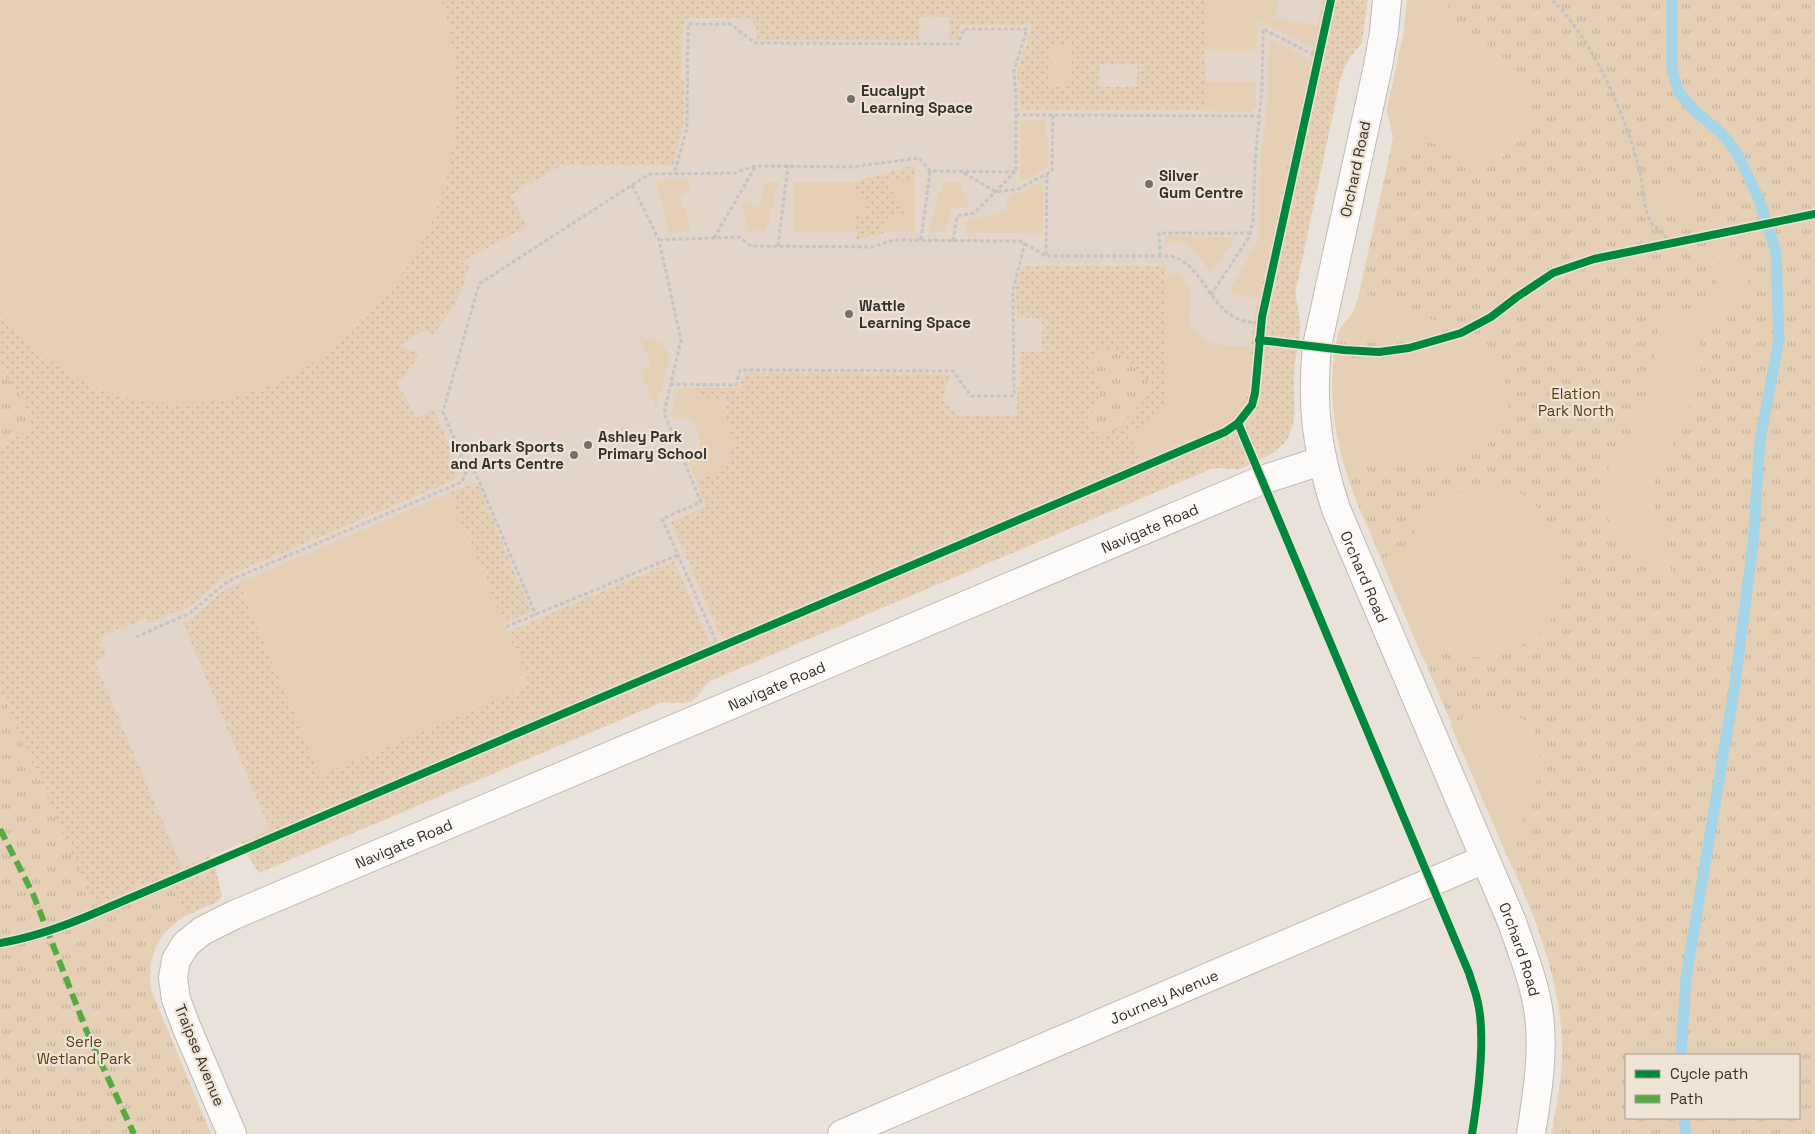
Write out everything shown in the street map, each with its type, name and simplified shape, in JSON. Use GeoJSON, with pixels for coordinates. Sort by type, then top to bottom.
{"type":"FeatureCollection","features":[{"type":"Feature","properties":{"kind":"street","name":"Orchard Road"},"geometry":{"type":"LineString","coordinates":[[1387,0],[1378,66],[1316,346],[1314,410],[1321,461],[1336,509],[1512,922],[1527,966],[1539,1015],[1541,1062],[1531,1134]]}},
{"type":"Feature","properties":{"kind":"street","name":"Navigate Road"},"geometry":{"type":"LineString","coordinates":[[234,915],[1262,480],[1321,461]]}},
{"type":"Feature","properties":{"kind":"street","name":"Journey Avenue"},"geometry":{"type":"LineString","coordinates":[[842,1134],[1485,859]]}},
{"type":"Feature","properties":{"kind":"street","name":"Traipse Avenue"},"geometry":{"type":"LineString","coordinates":[[232,1134],[186,1026],[176,998],[173,978],[176,960],[186,944],[202,931],[234,915]]}},
{"type":"Feature","properties":{"kind":"path"},"geometry":{"type":"LineString","coordinates":[[1552,0],[1581,36],[1606,82],[1641,174],[1650,222],[1665,235],[1668,245]]}},
{"type":"Feature","properties":{"kind":"path"},"geometry":{"type":"LineString","coordinates":[[674,174],[687,128],[688,24],[730,24],[755,44],[958,44],[964,29],[1027,29],[1014,71],[1016,172],[974,213],[957,216],[953,241]]}},
{"type":"Feature","properties":{"kind":"path"},"geometry":{"type":"LineString","coordinates":[[1212,295],[1250,233],[1253,222],[1255,162],[1262,88],[1263,29],[1318,57]]}},
{"type":"Feature","properties":{"kind":"path"},"geometry":{"type":"LineString","coordinates":[[1316,67],[1320,48]]}},
{"type":"Feature","properties":{"kind":"path"},"geometry":{"type":"LineString","coordinates":[[1016,115],[1260,116]]}},
{"type":"Feature","properties":{"kind":"path"},"geometry":{"type":"LineString","coordinates":[[962,172],[996,192],[1018,189],[1052,171],[1053,115]]}},
{"type":"Feature","properties":{"kind":"path"},"geometry":{"type":"LineString","coordinates":[[136,637],[190,613],[228,581],[462,482],[467,469],[443,412],[479,284],[649,174],[734,173],[755,166],[851,167],[919,158],[930,171],[921,240]]}},
{"type":"Feature","properties":{"kind":"path"},"geometry":{"type":"LineString","coordinates":[[714,238],[755,166]]}},
{"type":"Feature","properties":{"kind":"path"},"geometry":{"type":"LineString","coordinates":[[778,246],[788,166]]}},
{"type":"Feature","properties":{"kind":"path"},"geometry":{"type":"LineString","coordinates":[[930,171],[1016,172]]}},
{"type":"Feature","properties":{"kind":"path"},"geometry":{"type":"LineString","coordinates":[[1046,256],[1047,174]]}},
{"type":"Feature","properties":{"kind":"path"},"geometry":{"type":"LineString","coordinates":[[632,185],[659,240],[681,340],[664,413],[701,502],[662,519],[719,648]]}},
{"type":"Feature","properties":{"kind":"path"},"geometry":{"type":"LineString","coordinates":[[1160,256],[1159,233],[1250,233]]}},
{"type":"Feature","properties":{"kind":"path"},"geometry":{"type":"LineString","coordinates":[[659,240],[739,237],[751,246],[872,247],[893,240],[1020,241],[1046,256],[1160,256],[1179,258],[1232,316],[1240,320],[1261,324]]}},
{"type":"Feature","properties":{"kind":"path"},"geometry":{"type":"LineString","coordinates":[[1660,246],[1678,242]]}},
{"type":"Feature","properties":{"kind":"path"},"geometry":{"type":"LineString","coordinates":[[670,384],[736,385],[740,370],[953,371],[971,396],[1014,396],[1013,290],[1026,243]]}},
{"type":"Feature","properties":{"kind":"path"},"geometry":{"type":"LineString","coordinates":[[467,469],[475,472],[536,615]]}},
{"type":"Feature","properties":{"kind":"path"},"geometry":{"type":"LineString","coordinates":[[506,627],[678,555]]}},
{"type":"Feature","properties":{"kind":"path"},"geometry":{"type":"LineString","coordinates":[[710,652],[728,644]]}},
{"type":"Feature","properties":{"kind":"shaded area","name":"Ashley Park Primary School"},"geometry":{"type":"Polygon","coordinates":[[[0,0],[1323,0],[1253,323],[1247,394],[716,641],[94,906],[0,689],[0,0]]]}},
{"type":"Feature","properties":{"kind":"green space"},"geometry":{"type":"Polygon","coordinates":[[[0,0],[1206,0],[1206,111],[1021,111],[1017,71],[1032,26],[961,25],[957,41],[949,40],[949,17],[919,17],[919,41],[758,40],[752,18],[685,18],[682,33],[681,79],[684,82],[683,128],[673,165],[561,166],[510,195],[528,226],[461,262],[469,267],[459,294],[445,319],[433,334],[425,330],[400,345],[417,353],[418,356],[403,379],[397,382],[416,418],[434,410],[459,468],[454,480],[224,578],[197,602],[178,613],[177,611],[149,623],[147,618],[100,637],[107,656],[95,662],[182,868],[209,856],[216,870],[222,896],[217,902],[183,917],[182,910],[167,874],[94,906],[0,689],[0,0]],[[1100,64],[1099,87],[1137,87],[1137,64],[1100,64]]]}},
{"type":"Feature","properties":{"kind":"green space"},"geometry":{"type":"Polygon","coordinates":[[[0,0],[442,0],[448,24],[455,72],[456,121],[453,145],[442,193],[421,244],[390,290],[353,331],[309,365],[260,389],[208,402],[153,402],[98,388],[70,374],[32,345],[0,310],[0,0]]]}},
{"type":"Feature","properties":{"kind":"green space"},"geometry":{"type":"Polygon","coordinates":[[[1206,0],[1278,0],[1274,17],[1318,27],[1313,47],[1257,21],[1257,51],[1206,51],[1206,0]]]}},
{"type":"Feature","properties":{"kind":"green space"},"geometry":{"type":"Polygon","coordinates":[[[1323,0],[1368,0],[1362,43],[1344,68],[1340,81],[1296,289],[1300,327],[1294,373],[1294,413],[1290,434],[1284,444],[1274,452],[1249,465],[1235,469],[1211,469],[712,680],[692,701],[660,703],[259,873],[247,855],[242,842],[270,830],[183,623],[192,618],[224,590],[239,583],[320,775],[530,685],[507,632],[674,561],[710,643],[722,639],[671,522],[706,507],[696,481],[727,465],[731,451],[736,444],[722,411],[725,405],[696,397],[694,388],[739,388],[744,373],[950,374],[943,400],[957,415],[1017,416],[1017,388],[1020,385],[1020,352],[1042,352],[1042,318],[1017,318],[1016,288],[1023,266],[1165,266],[1164,412],[1130,434],[1140,461],[1226,424],[1247,394],[1253,323],[1323,0]]]}},
{"type":"Feature","properties":{"kind":"green space","name":"Elation Park North"},"geometry":{"type":"Polygon","coordinates":[[[1407,0],[1815,0],[1815,1134],[1552,1134],[1560,1079],[1562,1046],[1556,992],[1542,940],[1529,905],[1358,505],[1344,464],[1335,421],[1332,377],[1334,356],[1339,331],[1353,312],[1357,302],[1391,148],[1393,137],[1387,110],[1404,31],[1407,0]]]}},
{"type":"Feature","properties":{"kind":"green space"},"geometry":{"type":"Polygon","coordinates":[[[1407,0],[1447,0],[1450,12],[1457,21],[1508,61],[1524,83],[1529,95],[1531,108],[1528,121],[1511,149],[1491,164],[1483,167],[1467,165],[1439,146],[1430,143],[1403,148],[1391,148],[1393,137],[1387,110],[1404,31],[1407,0]]]}},
{"type":"Feature","properties":{"kind":"green space"},"geometry":{"type":"Polygon","coordinates":[[[1269,39],[1310,60],[1259,298],[1236,295],[1230,290],[1260,237],[1261,153],[1268,99],[1269,39]]]}},
{"type":"Feature","properties":{"kind":"green space"},"geometry":{"type":"Polygon","coordinates":[[[1052,45],[1070,46],[1069,87],[1051,87],[1052,45]]]}},
{"type":"Feature","properties":{"kind":"green space"},"geometry":{"type":"Polygon","coordinates":[[[1206,82],[1256,82],[1256,107],[1251,112],[1206,111],[1206,82]]]}},
{"type":"Feature","properties":{"kind":"green space"},"geometry":{"type":"Polygon","coordinates":[[[1020,120],[1045,120],[1045,137],[1049,140],[1048,168],[1020,183],[1020,120]]]}},
{"type":"Feature","properties":{"kind":"green space"},"geometry":{"type":"Polygon","coordinates":[[[915,165],[915,181],[891,182],[907,211],[888,222],[887,232],[857,240],[853,182],[915,165]]]}},
{"type":"Feature","properties":{"kind":"green space"},"geometry":{"type":"Polygon","coordinates":[[[689,180],[691,191],[680,195],[691,231],[670,233],[656,181],[689,180]]]}},
{"type":"Feature","properties":{"kind":"green space"},"geometry":{"type":"Polygon","coordinates":[[[779,181],[766,231],[749,231],[742,207],[745,203],[759,208],[766,182],[779,181]]]}},
{"type":"Feature","properties":{"kind":"green space"},"geometry":{"type":"Polygon","coordinates":[[[915,181],[915,232],[887,232],[887,222],[906,211],[889,187],[891,182],[915,181]]]}},
{"type":"Feature","properties":{"kind":"green space"},"geometry":{"type":"Polygon","coordinates":[[[1043,181],[1043,233],[967,233],[963,222],[1008,210],[1006,200],[1043,181]]]}},
{"type":"Feature","properties":{"kind":"green space"},"geometry":{"type":"Polygon","coordinates":[[[793,182],[853,182],[854,194],[868,199],[865,213],[855,216],[857,232],[794,231],[793,182]]]}},
{"type":"Feature","properties":{"kind":"green space"},"geometry":{"type":"Polygon","coordinates":[[[943,182],[960,182],[969,208],[951,207],[945,232],[929,232],[943,182]]]}},
{"type":"Feature","properties":{"kind":"green space"},"geometry":{"type":"Polygon","coordinates":[[[1648,187],[1665,190],[1683,187],[1695,214],[1683,212],[1654,218],[1648,187]]]}},
{"type":"Feature","properties":{"kind":"green space"},"geometry":{"type":"Polygon","coordinates":[[[1165,236],[1237,237],[1210,271],[1190,246],[1185,243],[1165,243],[1165,236]]]}},
{"type":"Feature","properties":{"kind":"green space"},"geometry":{"type":"Polygon","coordinates":[[[1727,242],[1740,256],[1746,266],[1749,277],[1747,287],[1735,305],[1727,312],[1699,329],[1702,360],[1698,386],[1678,433],[1657,474],[1652,490],[1653,503],[1672,573],[1675,593],[1668,590],[1606,516],[1603,511],[1601,494],[1607,473],[1635,424],[1643,403],[1652,367],[1660,319],[1720,303],[1711,245],[1727,242]]]}},
{"type":"Feature","properties":{"kind":"green space"},"geometry":{"type":"Polygon","coordinates":[[[1175,273],[1184,280],[1190,290],[1189,318],[1192,327],[1198,335],[1216,344],[1251,347],[1248,390],[1241,408],[1226,424],[1140,461],[1129,434],[1164,411],[1165,274],[1175,273]]]}},
{"type":"Feature","properties":{"kind":"green space"},"geometry":{"type":"Polygon","coordinates":[[[1360,292],[1401,305],[1451,328],[1410,339],[1384,343],[1337,342],[1340,329],[1354,311],[1360,292]]]}},
{"type":"Feature","properties":{"kind":"green space"},"geometry":{"type":"Polygon","coordinates":[[[1469,337],[1498,370],[1507,390],[1509,401],[1507,417],[1502,429],[1496,436],[1473,453],[1456,459],[1438,462],[1382,464],[1346,471],[1334,415],[1333,386],[1335,358],[1370,359],[1403,356],[1436,349],[1469,337]]]}},
{"type":"Feature","properties":{"kind":"green space"},"geometry":{"type":"Polygon","coordinates":[[[640,338],[661,343],[667,351],[668,361],[656,408],[641,372],[651,364],[640,338]]]}},
{"type":"Feature","properties":{"kind":"green space"},"geometry":{"type":"Polygon","coordinates":[[[1112,350],[1144,376],[1149,384],[1149,389],[1145,400],[1113,434],[1108,436],[1097,433],[1091,429],[1089,424],[1100,391],[1092,359],[1094,354],[1112,350]]]}},
{"type":"Feature","properties":{"kind":"green space"},"geometry":{"type":"Polygon","coordinates":[[[0,369],[25,404],[28,412],[29,428],[22,434],[0,445],[0,369]]]}},
{"type":"Feature","properties":{"kind":"green space"},"geometry":{"type":"Polygon","coordinates":[[[679,388],[694,388],[696,397],[726,399],[722,411],[736,442],[727,465],[710,477],[706,476],[696,481],[688,462],[691,461],[691,456],[700,456],[699,433],[690,417],[682,420],[671,417],[679,388]]]}},
{"type":"Feature","properties":{"kind":"green space"},"geometry":{"type":"Polygon","coordinates":[[[477,482],[531,612],[504,623],[449,493],[477,482]]]}},
{"type":"Feature","properties":{"kind":"green space"},"geometry":{"type":"Polygon","coordinates":[[[1502,484],[1532,501],[1551,527],[1556,538],[1564,564],[1564,578],[1562,592],[1553,616],[1534,637],[1506,653],[1496,656],[1475,657],[1444,653],[1423,659],[1381,559],[1402,549],[1430,512],[1448,498],[1467,490],[1502,484]]]}},
{"type":"Feature","properties":{"kind":"green space"},"geometry":{"type":"Polygon","coordinates":[[[449,493],[530,685],[320,775],[239,583],[449,493]]]}},
{"type":"Feature","properties":{"kind":"green space","name":"Serle Wetland Park"},"geometry":{"type":"Polygon","coordinates":[[[0,689],[94,905],[167,874],[183,910],[183,917],[166,932],[155,948],[151,967],[151,990],[211,1134],[0,1134],[0,689]]]}},
{"type":"Feature","properties":{"kind":"green space"},"geometry":{"type":"Polygon","coordinates":[[[1494,711],[1524,720],[1536,735],[1540,753],[1534,791],[1517,830],[1514,842],[1512,857],[1514,872],[1450,724],[1475,714],[1494,711]]]}},
{"type":"Feature","properties":{"kind":"waterway"},"geometry":{"type":"LineString","coordinates":[[1672,0],[1672,69],[1678,91],[1693,109],[1720,132],[1736,151],[1758,197],[1776,252],[1779,339],[1760,440],[1753,544],[1735,684],[1686,978],[1681,1054]]}},
{"type":"Feature","properties":{"kind":"waterway"},"geometry":{"type":"LineString","coordinates":[[1684,1119],[1686,1134]]}},
{"type":"Feature","properties":{"kind":"marked path"},"geometry":{"type":"LineString","coordinates":[[0,829],[33,894],[89,1037],[134,1134]]}},
{"type":"Feature","properties":{"kind":"cycle path"},"geometry":{"type":"LineString","coordinates":[[1331,0],[1262,317],[1255,393],[1252,405],[1238,423],[1469,973],[1478,1003],[1481,1033],[1479,1086],[1472,1134]]}},
{"type":"Feature","properties":{"kind":"cycle path"},"geometry":{"type":"LineString","coordinates":[[1259,340],[1379,352],[1409,348],[1461,333],[1491,317],[1553,273],[1594,259],[1815,214]]}},
{"type":"Feature","properties":{"kind":"cycle path"},"geometry":{"type":"LineString","coordinates":[[0,943],[45,932],[88,916],[1225,432],[1238,423]]}},
{"type":"Feature","properties":{"kind":"place","name":"Eucalypt Learning Space"},"geometry":{"type":"Point","coordinates":[851,99]}},
{"type":"Feature","properties":{"kind":"place","name":"Silver Gum Centre"},"geometry":{"type":"Point","coordinates":[1149,184]}},
{"type":"Feature","properties":{"kind":"place","name":"Wattle Learning Space"},"geometry":{"type":"Point","coordinates":[849,314]}},
{"type":"Feature","properties":{"kind":"place","name":"Ashley Park Primary School"},"geometry":{"type":"Point","coordinates":[588,445]}},
{"type":"Feature","properties":{"kind":"place","name":"Ironbark Sports and Arts Centre"},"geometry":{"type":"Point","coordinates":[574,455]}}]}
